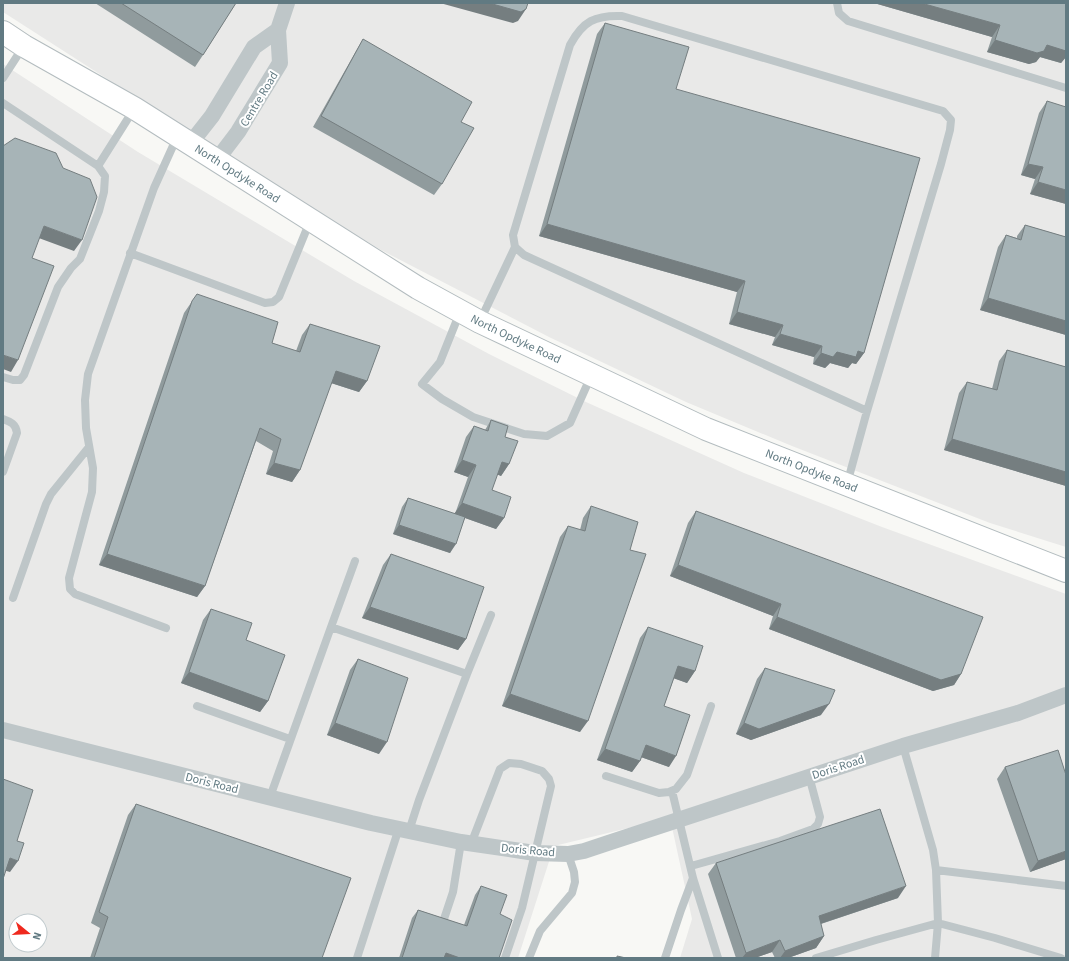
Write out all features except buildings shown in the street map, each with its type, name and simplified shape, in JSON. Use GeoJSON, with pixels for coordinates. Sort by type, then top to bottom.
{"type":"FeatureCollection","features":[{"type":"Feature","properties":{"kind":"main road","name":"North Opdyke Road"},"geometry":{"type":"LineString","coordinates":[[3,32],[24,46],[134,108],[418,288],[480,322],[706,429],[1066,571]]}},
{"type":"Feature","properties":{"kind":"street","name":"Centre Road"},"geometry":{"type":"LineString","coordinates":[[216,161],[238,132],[280,63],[278,30],[287,3]]}},
{"type":"Feature","properties":{"kind":"street"},"geometry":{"type":"LineString","coordinates":[[184,140],[212,116],[254,47],[278,30]]}},
{"type":"Feature","properties":{"kind":"street","name":"Doris Road"},"geometry":{"type":"LineString","coordinates":[[3,730],[371,823],[466,843],[535,853],[568,854],[608,844],[809,776],[903,746],[1018,713],[1066,695]]}},
{"type":"Feature","properties":{"kind":"lane"},"geometry":{"type":"LineString","coordinates":[[837,3],[838,13],[848,21],[1066,88]]}},
{"type":"Feature","properties":{"kind":"lane"},"geometry":{"type":"LineString","coordinates":[[480,322],[515,247],[513,236],[570,45],[577,32],[586,24],[598,18],[622,16],[943,111],[951,120],[942,164],[867,411],[847,485]]}},
{"type":"Feature","properties":{"kind":"lane"},"geometry":{"type":"LineString","coordinates":[[3,78],[24,46]]}},
{"type":"Feature","properties":{"kind":"lane"},"geometry":{"type":"LineString","coordinates":[[3,103],[98,166],[105,176],[104,192],[85,249],[80,259],[71,268],[58,287],[24,374],[20,380],[13,380],[3,377]]}},
{"type":"Feature","properties":{"kind":"lane"},"geometry":{"type":"LineString","coordinates":[[98,166],[134,108]]}},
{"type":"Feature","properties":{"kind":"lane"},"geometry":{"type":"LineString","coordinates":[[166,628],[74,594],[70,589],[69,578],[92,492],[93,468],[86,428],[88,374],[154,188],[184,140]]}},
{"type":"Feature","properties":{"kind":"lane"},"geometry":{"type":"LineString","coordinates":[[130,253],[265,303],[274,302],[279,298],[310,220]]}},
{"type":"Feature","properties":{"kind":"lane"},"geometry":{"type":"LineString","coordinates":[[515,247],[524,255],[867,411]]}},
{"type":"Feature","properties":{"kind":"lane"},"geometry":{"type":"LineString","coordinates":[[460,310],[440,362],[422,384],[442,399],[473,417],[524,434],[547,436],[570,423],[591,375]]}},
{"type":"Feature","properties":{"kind":"lane"},"geometry":{"type":"LineString","coordinates":[[3,419],[14,424],[17,429],[17,433],[3,470]]}},
{"type":"Feature","properties":{"kind":"lane"},"geometry":{"type":"LineString","coordinates":[[14,598],[46,504],[51,494],[89,447]]}},
{"type":"Feature","properties":{"kind":"lane"},"geometry":{"type":"LineString","coordinates":[[270,797],[355,561]]}},
{"type":"Feature","properties":{"kind":"lane"},"geometry":{"type":"LineString","coordinates":[[357,958],[404,829],[419,800],[466,674],[491,615]]}},
{"type":"Feature","properties":{"kind":"lane"},"geometry":{"type":"LineString","coordinates":[[331,627],[466,674]]}},
{"type":"Feature","properties":{"kind":"lane"},"geometry":{"type":"LineString","coordinates":[[197,706],[290,739]]}},
{"type":"Feature","properties":{"kind":"lane"},"geometry":{"type":"LineString","coordinates":[[606,776],[659,793],[676,789],[687,775],[711,706]]}},
{"type":"Feature","properties":{"kind":"lane"},"geometry":{"type":"LineString","coordinates":[[903,746],[932,850],[936,870],[938,923],[935,958]]}},
{"type":"Feature","properties":{"kind":"lane"},"geometry":{"type":"LineString","coordinates":[[443,922],[453,892],[466,843],[500,769],[510,763],[522,764],[542,771],[549,780],[550,786],[522,908],[505,958]]}},
{"type":"Feature","properties":{"kind":"lane"},"geometry":{"type":"LineString","coordinates":[[690,866],[780,841],[813,828],[818,824],[820,817],[809,776]]}},
{"type":"Feature","properties":{"kind":"lane"},"geometry":{"type":"LineString","coordinates":[[672,791],[680,819],[693,878],[718,958]]}},
{"type":"Feature","properties":{"kind":"lane"},"geometry":{"type":"LineString","coordinates":[[529,958],[540,930],[572,893],[575,882],[574,872],[568,854]]}},
{"type":"Feature","properties":{"kind":"lane"},"geometry":{"type":"LineString","coordinates":[[936,870],[1066,886]]}},
{"type":"Feature","properties":{"kind":"lane"},"geometry":{"type":"LineString","coordinates":[[665,958],[680,910],[693,878]]}},
{"type":"Feature","properties":{"kind":"lane"},"geometry":{"type":"LineString","coordinates":[[816,958],[938,923],[1061,958]]}},
{"type":"Feature","properties":{"kind":"shaded area"},"geometry":{"type":"Polygon","coordinates":[[[3,3],[1066,3],[1066,547],[990,523],[792,446],[686,402],[549,337],[381,250],[277,188],[3,12],[3,3]]]}},
{"type":"Feature","properties":{"kind":"shaded area"},"geometry":{"type":"Polygon","coordinates":[[[3,64],[138,152],[354,281],[489,354],[586,402],[744,473],[882,527],[1066,594],[1066,958],[680,958],[692,919],[670,818],[554,846],[518,958],[3,958],[3,64]]]}}]}
